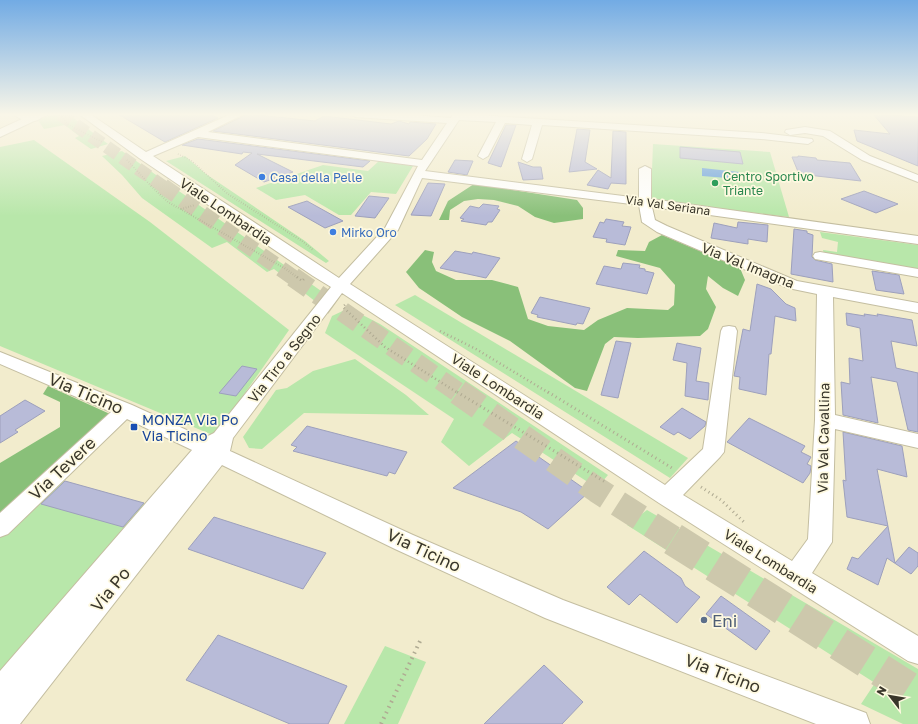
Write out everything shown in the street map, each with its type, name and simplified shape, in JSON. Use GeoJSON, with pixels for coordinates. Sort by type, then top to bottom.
{"type":"FeatureCollection","features":[{"type":"Feature","properties":{"kind":"street","name":"Viale Lombardia"},"geometry":{"type":"LineString","coordinates":[[131,148],[318,272],[341,285],[667,497],[918,650]]}},
{"type":"Feature","properties":{"kind":"street"},"geometry":{"type":"LineString","coordinates":[[143,156],[166,148]]}},
{"type":"Feature","properties":{"kind":"street","name":"Via Val Seriana"},"geometry":{"type":"LineString","coordinates":[[286,148],[645,202],[918,240]]}},
{"type":"Feature","properties":{"kind":"street","name":"Via Tiro a Segno"},"geometry":{"type":"LineString","coordinates":[[216,445],[341,285],[391,230],[422,169],[436,148]]}},
{"type":"Feature","properties":{"kind":"street"},"geometry":{"type":"LineString","coordinates":[[483,156],[486,148]]}},
{"type":"Feature","properties":{"kind":"street"},"geometry":{"type":"LineString","coordinates":[[527,159],[529,148]]}},
{"type":"Feature","properties":{"kind":"street"},"geometry":{"type":"LineString","coordinates":[[837,148],[842,149],[878,173],[918,187]]}},
{"type":"Feature","properties":{"kind":"street"},"geometry":{"type":"LineString","coordinates":[[850,148],[866,158],[892,170],[918,179]]}},
{"type":"Feature","properties":{"kind":"street"},"geometry":{"type":"LineString","coordinates":[[645,169],[645,202]]}},
{"type":"Feature","properties":{"kind":"street","name":"Via Val Imagna"},"geometry":{"type":"LineString","coordinates":[[645,202],[649,222],[662,229],[794,285],[918,308]]}},
{"type":"Feature","properties":{"kind":"street"},"geometry":{"type":"LineString","coordinates":[[820,256],[918,273]]}},
{"type":"Feature","properties":{"kind":"street","name":"Via Val Cavallina"},"geometry":{"type":"LineString","coordinates":[[796,577],[820,542],[825,420],[825,291]]}},
{"type":"Feature","properties":{"kind":"street"},"geometry":{"type":"LineString","coordinates":[[667,497],[713,452],[729,331]]}},
{"type":"Feature","properties":{"kind":"street","name":"Via Ticino"},"geometry":{"type":"LineString","coordinates":[[0,357],[125,410],[216,445],[404,542],[554,608],[855,724]]}},
{"type":"Feature","properties":{"kind":"street","name":"Via Tevere"},"geometry":{"type":"LineString","coordinates":[[0,527],[125,410]]}},
{"type":"Feature","properties":{"kind":"street"},"geometry":{"type":"LineString","coordinates":[[825,420],[918,441]]}},
{"type":"Feature","properties":{"kind":"street","name":"Via Po"},"geometry":{"type":"LineString","coordinates":[[0,693],[216,445]]}},
{"type":"Feature","properties":{"kind":"street","name":"Via Po"},"geometry":{"type":"LineString","coordinates":[[1,724],[216,445]]}},
{"type":"Feature","properties":{"kind":"path"},"geometry":{"type":"LineString","coordinates":[[161,150],[188,158],[228,194],[302,241],[314,251]]}},
{"type":"Feature","properties":{"kind":"path"},"geometry":{"type":"LineString","coordinates":[[123,156],[160,196],[286,269],[302,281],[308,277]]}},
{"type":"Feature","properties":{"kind":"path"},"geometry":{"type":"LineString","coordinates":[[181,209],[198,204]]}},
{"type":"Feature","properties":{"kind":"path"},"geometry":{"type":"LineString","coordinates":[[347,304],[343,307],[391,351],[421,371],[607,483]]}},
{"type":"Feature","properties":{"kind":"path"},"geometry":{"type":"LineString","coordinates":[[434,328],[476,349],[686,477],[720,500],[749,526]]}},
{"type":"Feature","properties":{"kind":"path"},"geometry":{"type":"LineString","coordinates":[[381,724],[421,639]]}},
{"type":"Feature","properties":{"kind":"green space"},"geometry":{"type":"Polygon","coordinates":[[[0,148],[45,148],[150,222],[289,330],[215,436],[0,346],[0,148]]]}},
{"type":"Feature","properties":{"kind":"green space","name":"Centro Sportivo Triante"},"geometry":{"type":"Polygon","coordinates":[[[653,148],[708,148],[770,152],[789,217],[680,204],[651,198],[653,148]]]}},
{"type":"Feature","properties":{"kind":"green space"},"geometry":{"type":"Polygon","coordinates":[[[122,151],[324,293],[316,302],[274,269],[267,272],[227,242],[212,248],[142,198],[122,175],[102,156],[122,151]]]}},
{"type":"Feature","properties":{"kind":"green space"},"geometry":{"type":"Polygon","coordinates":[[[185,156],[206,174],[305,241],[329,261],[326,263],[166,161],[185,156]]]}},
{"type":"Feature","properties":{"kind":"green space"},"geometry":{"type":"Polygon","coordinates":[[[379,161],[413,166],[396,194],[371,192],[351,215],[339,215],[305,195],[276,200],[256,188],[323,165],[368,171],[379,161]]]}},
{"type":"Feature","properties":{"kind":"green space"},"geometry":{"type":"Polygon","coordinates":[[[474,184],[577,200],[583,208],[583,219],[554,223],[535,217],[518,206],[494,200],[478,199],[464,201],[450,210],[449,220],[439,220],[448,201],[474,184]]]}},
{"type":"Feature","properties":{"kind":"green space"},"geometry":{"type":"Polygon","coordinates":[[[820,232],[918,245],[918,270],[824,254],[823,250],[837,252],[838,242],[822,238],[820,232]]]}},
{"type":"Feature","properties":{"kind":"green space"},"geometry":{"type":"Polygon","coordinates":[[[662,235],[740,268],[745,280],[738,296],[723,288],[708,276],[706,289],[716,307],[708,329],[700,336],[638,338],[614,337],[605,344],[587,391],[575,388],[510,341],[462,317],[419,288],[406,272],[425,250],[434,252],[432,262],[436,271],[456,280],[492,280],[518,287],[528,319],[548,326],[584,330],[598,320],[627,308],[668,310],[674,305],[675,285],[660,268],[616,256],[618,250],[645,251],[649,242],[662,235]]]}},
{"type":"Feature","properties":{"kind":"green space"},"geometry":{"type":"Polygon","coordinates":[[[415,295],[688,458],[670,478],[395,305],[415,295]]]}},
{"type":"Feature","properties":{"kind":"green space"},"geometry":{"type":"Polygon","coordinates":[[[349,308],[380,324],[608,475],[597,488],[512,433],[469,466],[441,442],[454,419],[325,333],[332,316],[349,308]]]}},
{"type":"Feature","properties":{"kind":"green space"},"geometry":{"type":"Polygon","coordinates":[[[355,359],[406,395],[429,415],[304,413],[262,449],[249,448],[243,437],[276,390],[287,388],[313,371],[355,359]]]}},
{"type":"Feature","properties":{"kind":"green space"},"geometry":{"type":"Polygon","coordinates":[[[48,386],[110,414],[0,517],[0,463],[60,427],[60,402],[43,394],[48,386]]]}},
{"type":"Feature","properties":{"kind":"green space"},"geometry":{"type":"Polygon","coordinates":[[[59,480],[150,505],[0,679],[0,536],[59,480]]]}},
{"type":"Feature","properties":{"kind":"green space"},"geometry":{"type":"Polygon","coordinates":[[[647,510],[918,669],[918,724],[903,724],[861,704],[875,683],[627,525],[647,510]]]}},
{"type":"Feature","properties":{"kind":"green space"},"geometry":{"type":"Polygon","coordinates":[[[385,646],[426,662],[398,724],[344,724],[385,646]]]}},
{"type":"Feature","properties":{"kind":"water"},"geometry":{"type":"Polygon","coordinates":[[[702,168],[739,172],[740,179],[702,176],[702,168]]]}},
{"type":"Feature","properties":{"kind":"building"},"geometry":{"type":"Polygon","coordinates":[[[201,148],[267,148],[370,161],[363,167],[257,154],[293,172],[264,182],[235,165],[252,153],[243,152],[242,154],[201,148]]]}},
{"type":"Feature","properties":{"kind":"building"},"geometry":{"type":"Polygon","coordinates":[[[345,148],[418,148],[409,156],[345,148]]]}},
{"type":"Feature","properties":{"kind":"building"},"geometry":{"type":"Polygon","coordinates":[[[495,148],[508,148],[501,167],[488,163],[495,148]]]}},
{"type":"Feature","properties":{"kind":"building"},"geometry":{"type":"Polygon","coordinates":[[[574,148],[587,148],[585,162],[597,169],[569,172],[574,148]]]}},
{"type":"Feature","properties":{"kind":"building"},"geometry":{"type":"Polygon","coordinates":[[[612,148],[626,148],[626,184],[611,183],[608,189],[587,185],[598,170],[611,178],[612,148]]]}},
{"type":"Feature","properties":{"kind":"building"},"geometry":{"type":"Polygon","coordinates":[[[680,148],[740,152],[743,164],[680,158],[680,148]]]}},
{"type":"Feature","properties":{"kind":"building"},"geometry":{"type":"Polygon","coordinates":[[[874,148],[918,148],[918,166],[874,148]]]}},
{"type":"Feature","properties":{"kind":"building"},"geometry":{"type":"Polygon","coordinates":[[[798,156],[816,158],[817,160],[850,163],[861,181],[799,174],[792,157],[798,156]]]}},
{"type":"Feature","properties":{"kind":"building"},"geometry":{"type":"Polygon","coordinates":[[[455,160],[473,161],[467,175],[448,172],[455,160]]]}},
{"type":"Feature","properties":{"kind":"building"},"geometry":{"type":"Polygon","coordinates":[[[518,162],[533,167],[541,167],[543,179],[523,180],[518,162]]]}},
{"type":"Feature","properties":{"kind":"building"},"geometry":{"type":"Polygon","coordinates":[[[428,183],[445,184],[431,216],[411,215],[428,183]]]}},
{"type":"Feature","properties":{"kind":"building"},"geometry":{"type":"Polygon","coordinates":[[[864,191],[898,204],[876,213],[841,199],[864,191]]]}},
{"type":"Feature","properties":{"kind":"building"},"geometry":{"type":"Polygon","coordinates":[[[369,196],[389,198],[375,218],[355,216],[369,196]]]}},
{"type":"Feature","properties":{"kind":"building"},"geometry":{"type":"Polygon","coordinates":[[[307,201],[343,221],[325,228],[288,207],[307,201]]]}},
{"type":"Feature","properties":{"kind":"building"},"geometry":{"type":"Polygon","coordinates":[[[483,204],[499,206],[497,209],[500,210],[492,222],[488,222],[486,225],[461,221],[464,219],[460,218],[470,206],[479,208],[483,204]]]}},
{"type":"Feature","properties":{"kind":"building"},"geometry":{"type":"Polygon","coordinates":[[[606,219],[624,222],[622,226],[631,227],[625,245],[606,242],[607,239],[593,237],[600,222],[604,223],[606,219]]]}},
{"type":"Feature","properties":{"kind":"building"},"geometry":{"type":"Polygon","coordinates":[[[738,222],[768,225],[767,242],[748,239],[748,244],[711,238],[714,223],[737,228],[738,222]]]}},
{"type":"Feature","properties":{"kind":"building"},"geometry":{"type":"Polygon","coordinates":[[[794,229],[807,231],[807,233],[813,235],[812,257],[815,260],[832,264],[833,282],[791,274],[794,229]]]}},
{"type":"Feature","properties":{"kind":"building"},"geometry":{"type":"Polygon","coordinates":[[[455,251],[472,254],[473,252],[500,258],[486,278],[440,268],[455,251]]]}},
{"type":"Feature","properties":{"kind":"building"},"geometry":{"type":"Polygon","coordinates":[[[623,263],[640,265],[639,268],[654,273],[647,294],[596,284],[604,266],[621,269],[623,263]]]}},
{"type":"Feature","properties":{"kind":"building"},"geometry":{"type":"Polygon","coordinates":[[[872,271],[899,275],[904,294],[876,290],[872,271]]]}},
{"type":"Feature","properties":{"kind":"building"},"geometry":{"type":"Polygon","coordinates":[[[757,284],[771,289],[786,304],[795,308],[796,321],[775,316],[771,354],[769,354],[766,395],[739,389],[740,377],[734,376],[743,329],[750,331],[757,284]]]}},
{"type":"Feature","properties":{"kind":"building"},"geometry":{"type":"Polygon","coordinates":[[[540,297],[590,308],[583,324],[577,323],[576,325],[537,317],[538,315],[531,313],[540,297]]]}},
{"type":"Feature","properties":{"kind":"building"},"geometry":{"type":"Polygon","coordinates":[[[846,313],[865,316],[864,314],[878,316],[877,314],[912,320],[917,346],[891,341],[896,368],[918,373],[918,432],[908,430],[897,382],[871,377],[878,423],[843,415],[841,382],[850,384],[849,358],[863,361],[860,328],[847,325],[846,313]]]}},
{"type":"Feature","properties":{"kind":"building"},"geometry":{"type":"Polygon","coordinates":[[[616,341],[631,343],[618,398],[601,395],[616,341]]]}},
{"type":"Feature","properties":{"kind":"building"},"geometry":{"type":"Polygon","coordinates":[[[677,343],[701,348],[696,381],[709,383],[708,400],[685,396],[687,363],[673,360],[677,343]]]}},
{"type":"Feature","properties":{"kind":"building"},"geometry":{"type":"Polygon","coordinates":[[[242,366],[257,369],[236,396],[219,393],[242,366]]]}},
{"type":"Feature","properties":{"kind":"building"},"geometry":{"type":"Polygon","coordinates":[[[25,400],[45,411],[15,430],[18,432],[0,443],[0,416],[25,400]]]}},
{"type":"Feature","properties":{"kind":"building"},"geometry":{"type":"Polygon","coordinates":[[[682,408],[706,422],[705,426],[690,439],[678,432],[674,435],[660,427],[682,408]]]}},
{"type":"Feature","properties":{"kind":"building"},"geometry":{"type":"Polygon","coordinates":[[[749,418],[805,446],[801,452],[811,457],[807,464],[811,466],[810,473],[803,483],[727,442],[749,418]]]}},
{"type":"Feature","properties":{"kind":"building"},"geometry":{"type":"Polygon","coordinates":[[[307,426],[407,452],[395,474],[389,472],[387,476],[293,451],[297,447],[291,445],[307,426]]]}},
{"type":"Feature","properties":{"kind":"building"},"geometry":{"type":"Polygon","coordinates":[[[843,432],[902,446],[907,477],[877,469],[888,526],[847,517],[843,480],[846,481],[843,432]]]}},
{"type":"Feature","properties":{"kind":"building"},"geometry":{"type":"Polygon","coordinates":[[[516,441],[589,492],[548,529],[521,512],[453,488],[516,441]]]}},
{"type":"Feature","properties":{"kind":"building"},"geometry":{"type":"Polygon","coordinates":[[[65,481],[144,503],[123,527],[41,504],[65,481]]]}},
{"type":"Feature","properties":{"kind":"building"},"geometry":{"type":"Polygon","coordinates":[[[214,517],[326,553],[303,589],[188,549],[214,517]]]}},
{"type":"Feature","properties":{"kind":"building"},"geometry":{"type":"Polygon","coordinates":[[[888,526],[895,563],[909,547],[918,553],[918,566],[911,574],[887,558],[878,585],[847,569],[852,557],[858,559],[888,526]]]}},
{"type":"Feature","properties":{"kind":"building"},"geometry":{"type":"Polygon","coordinates":[[[644,551],[681,578],[685,586],[700,597],[677,623],[640,594],[629,605],[607,587],[644,551]]]}},
{"type":"Feature","properties":{"kind":"building"},"geometry":{"type":"Polygon","coordinates":[[[721,596],[770,631],[756,650],[706,614],[721,596]]]}},
{"type":"Feature","properties":{"kind":"building"},"geometry":{"type":"Polygon","coordinates":[[[218,635],[347,686],[328,724],[290,724],[186,680],[218,635]]]}},
{"type":"Feature","properties":{"kind":"building"},"geometry":{"type":"Polygon","coordinates":[[[544,665],[583,702],[562,724],[484,724],[544,665]]]}},
{"type":"Feature","properties":{"kind":"tunnel"},"geometry":{"type":"LineString","coordinates":[[108,148],[164,187]]}},
{"type":"Feature","properties":{"kind":"tunnel"},"geometry":{"type":"LineString","coordinates":[[163,186],[294,278]]}},
{"type":"Feature","properties":{"kind":"tunnel"},"geometry":{"type":"LineString","coordinates":[[293,277],[459,393]]}},
{"type":"Feature","properties":{"kind":"tunnel"},"geometry":{"type":"LineString","coordinates":[[458,392],[597,490],[675,540]]}},
{"type":"Feature","properties":{"kind":"tunnel"},"geometry":{"type":"LineString","coordinates":[[673,539],[918,694]]}},
{"type":"Feature","properties":{"kind":"place","name":"Casa della Pelle"},"geometry":{"type":"Point","coordinates":[262,177]}},
{"type":"Feature","properties":{"kind":"place","name":"Centro Sportivo Triante"},"geometry":{"type":"Point","coordinates":[715,183]}},
{"type":"Feature","properties":{"kind":"place","name":"Mirko Oro"},"geometry":{"type":"Point","coordinates":[333,232]}},
{"type":"Feature","properties":{"kind":"place","name":"MONZA Via Po Via Ticino"},"geometry":{"type":"Point","coordinates":[134,427]}},
{"type":"Feature","properties":{"kind":"place","name":"Eni"},"geometry":{"type":"Point","coordinates":[704,620]}}]}
